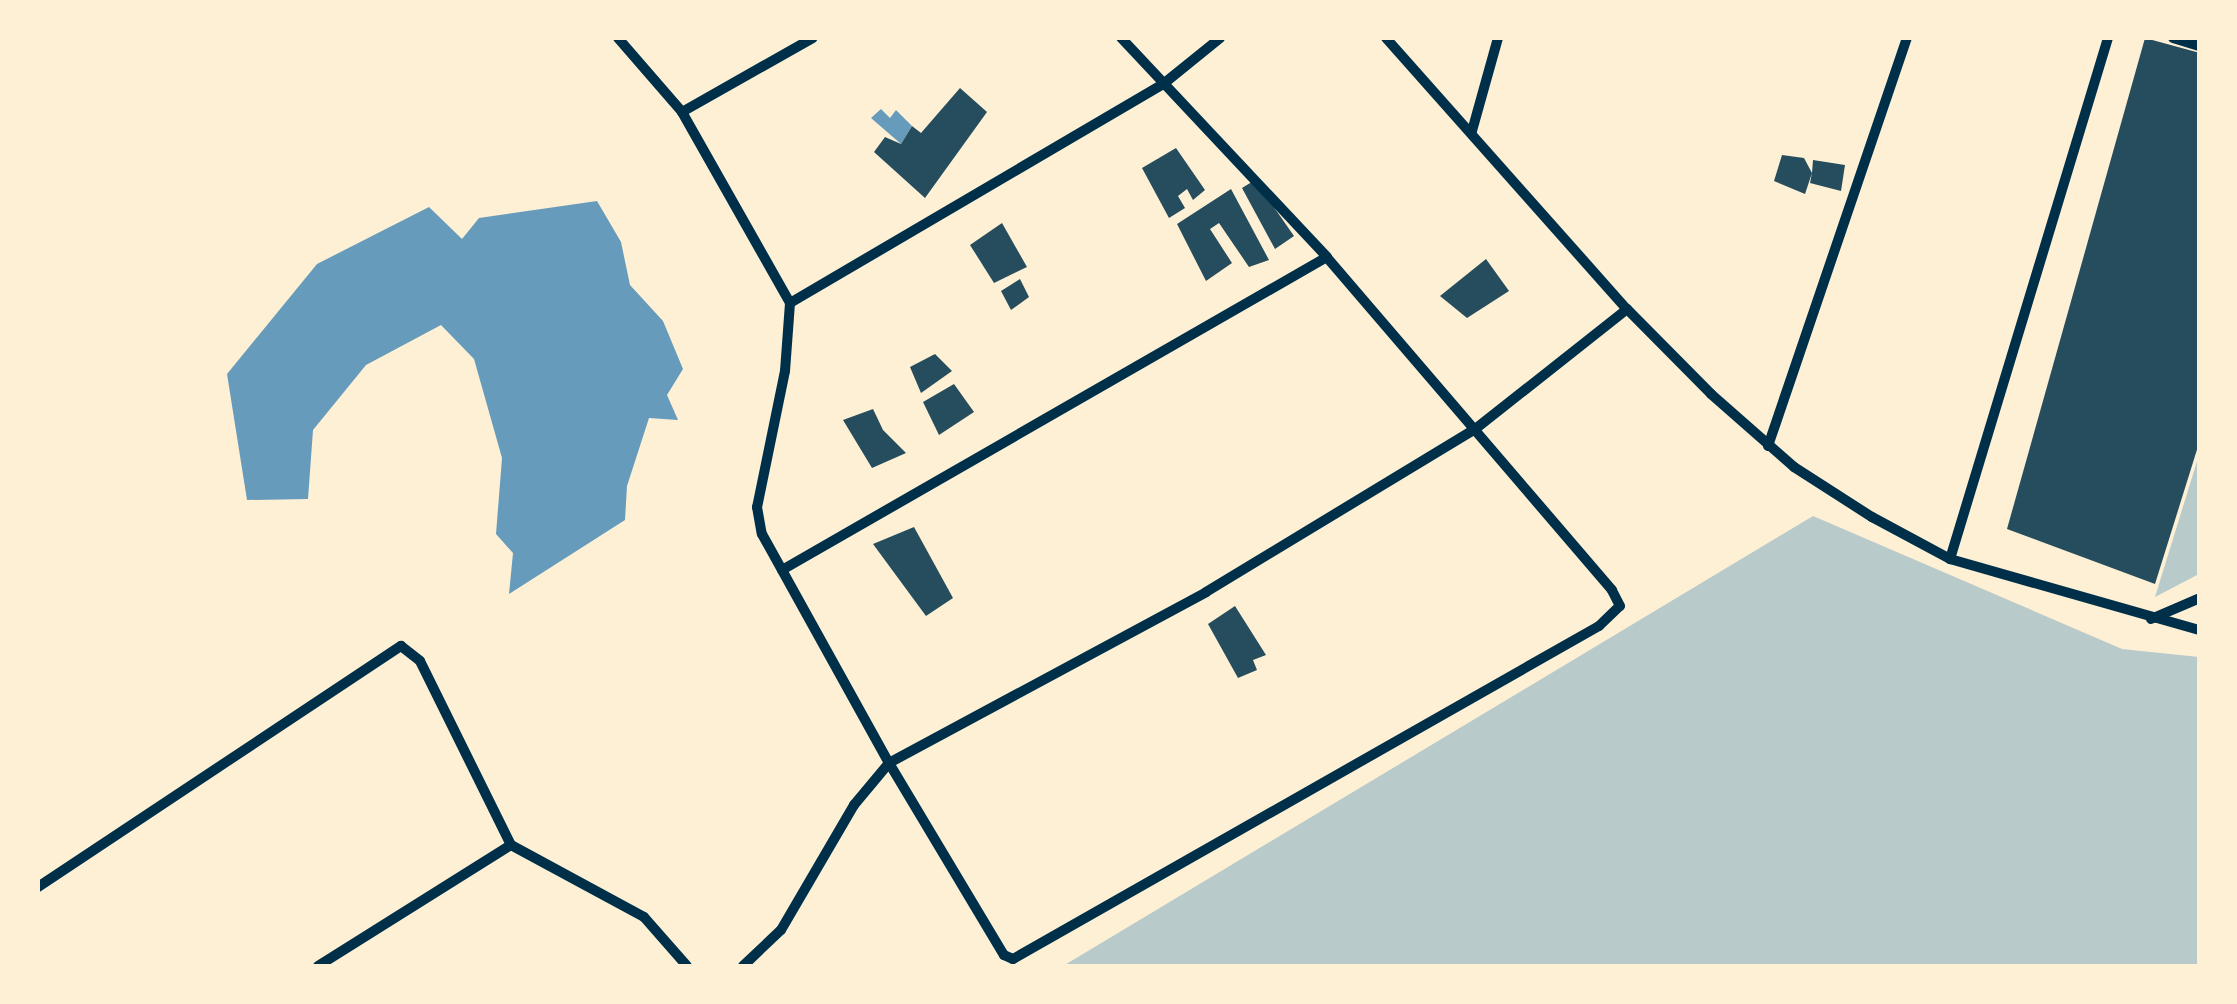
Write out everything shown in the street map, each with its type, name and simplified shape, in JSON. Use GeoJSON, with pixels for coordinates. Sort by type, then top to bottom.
{"type":"FeatureCollection","features":[{"type":"Feature","properties":{"kind":"street"},"geometry":{"type":"LineString","coordinates":[[618,38],[682,112],[790,303],[786,371],[757,507],[762,534],[890,762],[1008,958],[1018,958],[1599,626],[1620,606],[1612,590],[1327,257],[1121,38]]}},
{"type":"Feature","properties":{"kind":"street"},"geometry":{"type":"LineString","coordinates":[[682,112],[813,38]]}},
{"type":"Feature","properties":{"kind":"street"},"geometry":{"type":"LineString","coordinates":[[790,303],[1162,85],[1220,38]]}},
{"type":"Feature","properties":{"kind":"street"},"geometry":{"type":"LineString","coordinates":[[1386,38],[1627,309],[1768,446],[1872,517],[1950,559],[2150,620],[2200,630]]}},
{"type":"Feature","properties":{"kind":"street"},"geometry":{"type":"LineString","coordinates":[[1472,132],[1498,38]]}},
{"type":"Feature","properties":{"kind":"street"},"geometry":{"type":"LineString","coordinates":[[1768,446],[1907,38]]}},
{"type":"Feature","properties":{"kind":"street"},"geometry":{"type":"LineString","coordinates":[[1950,559],[2108,38]]}},
{"type":"Feature","properties":{"kind":"street"},"geometry":{"type":"LineString","coordinates":[[2173,38],[2200,46]]}},
{"type":"Feature","properties":{"kind":"street"},"geometry":{"type":"LineString","coordinates":[[782,570],[1327,257]]}},
{"type":"Feature","properties":{"kind":"street"},"geometry":{"type":"LineString","coordinates":[[743,966],[781,930],[854,805],[890,762],[1206,592],[1474,430],[1627,309]]}},
{"type":"Feature","properties":{"kind":"street"},"geometry":{"type":"LineString","coordinates":[[2150,620],[2200,598]]}},
{"type":"Feature","properties":{"kind":"street"},"geometry":{"type":"LineString","coordinates":[[38,887],[401,646],[420,661],[511,846],[644,917],[664,934],[687,966]]}},
{"type":"Feature","properties":{"kind":"street"},"geometry":{"type":"LineString","coordinates":[[318,966],[511,846]]}},
{"type":"Feature","properties":{"kind":"shaded area"},"geometry":{"type":"Polygon","coordinates":[[[2199,455],[2199,574],[2155,597],[2199,455]]]}},
{"type":"Feature","properties":{"kind":"shaded area"},"geometry":{"type":"Polygon","coordinates":[[[1813,516],[2122,649],[2199,657],[2199,966],[1063,966],[1813,516]]]}},
{"type":"Feature","properties":{"kind":"water"},"geometry":{"type":"Polygon","coordinates":[[[881,109],[890,118],[896,110],[912,126],[901,144],[871,118],[881,109]]]}},
{"type":"Feature","properties":{"kind":"water"},"geometry":{"type":"Polygon","coordinates":[[[597,201],[621,242],[630,285],[663,321],[683,369],[667,395],[678,420],[649,418],[627,486],[625,520],[509,594],[513,553],[496,534],[502,458],[474,359],[441,325],[366,365],[313,430],[308,499],[247,500],[227,374],[317,264],[429,207],[462,239],[479,218],[597,201]]]}},
{"type":"Feature","properties":{"kind":"building"},"geometry":{"type":"Polygon","coordinates":[[[2145,38],[2200,53],[2200,440],[2155,584],[2007,529],[2145,38]]]}},
{"type":"Feature","properties":{"kind":"building"},"geometry":{"type":"Polygon","coordinates":[[[960,88],[987,112],[925,198],[874,152],[885,137],[901,144],[912,126],[921,133],[960,88]]]}},
{"type":"Feature","properties":{"kind":"building"},"geometry":{"type":"Polygon","coordinates":[[[1176,148],[1205,190],[1193,200],[1187,189],[1178,196],[1185,208],[1169,218],[1142,168],[1176,148]]]}},
{"type":"Feature","properties":{"kind":"building"},"geometry":{"type":"Polygon","coordinates":[[[1782,155],[1804,158],[1812,173],[1805,194],[1774,181],[1782,155]]]}},
{"type":"Feature","properties":{"kind":"building"},"geometry":{"type":"Polygon","coordinates":[[[1813,160],[1845,165],[1841,191],[1810,183],[1813,160]]]}},
{"type":"Feature","properties":{"kind":"building"},"geometry":{"type":"Polygon","coordinates":[[[1255,180],[1294,236],[1275,249],[1242,188],[1255,180]]]}},
{"type":"Feature","properties":{"kind":"building"},"geometry":{"type":"Polygon","coordinates":[[[1231,189],[1269,260],[1249,267],[1219,223],[1210,229],[1232,263],[1206,281],[1177,224],[1231,189]]]}},
{"type":"Feature","properties":{"kind":"building"},"geometry":{"type":"Polygon","coordinates":[[[1002,223],[1027,267],[994,283],[970,245],[1002,223]]]}},
{"type":"Feature","properties":{"kind":"building"},"geometry":{"type":"Polygon","coordinates":[[[1486,259],[1509,291],[1467,318],[1440,296],[1486,259]]]}},
{"type":"Feature","properties":{"kind":"building"},"geometry":{"type":"Polygon","coordinates":[[[1020,279],[1029,297],[1011,310],[1001,291],[1020,279]]]}},
{"type":"Feature","properties":{"kind":"building"},"geometry":{"type":"Polygon","coordinates":[[[935,354],[952,371],[921,393],[910,367],[935,354]]]}},
{"type":"Feature","properties":{"kind":"building"},"geometry":{"type":"Polygon","coordinates":[[[954,384],[974,412],[939,435],[923,402],[954,384]]]}},
{"type":"Feature","properties":{"kind":"building"},"geometry":{"type":"Polygon","coordinates":[[[873,409],[883,430],[906,453],[872,468],[843,420],[873,409]]]}},
{"type":"Feature","properties":{"kind":"building"},"geometry":{"type":"Polygon","coordinates":[[[914,527],[953,598],[926,616],[873,544],[914,527]]]}},
{"type":"Feature","properties":{"kind":"building"},"geometry":{"type":"Polygon","coordinates":[[[1235,606],[1266,655],[1253,660],[1257,670],[1238,678],[1208,624],[1235,606]]]}}]}
